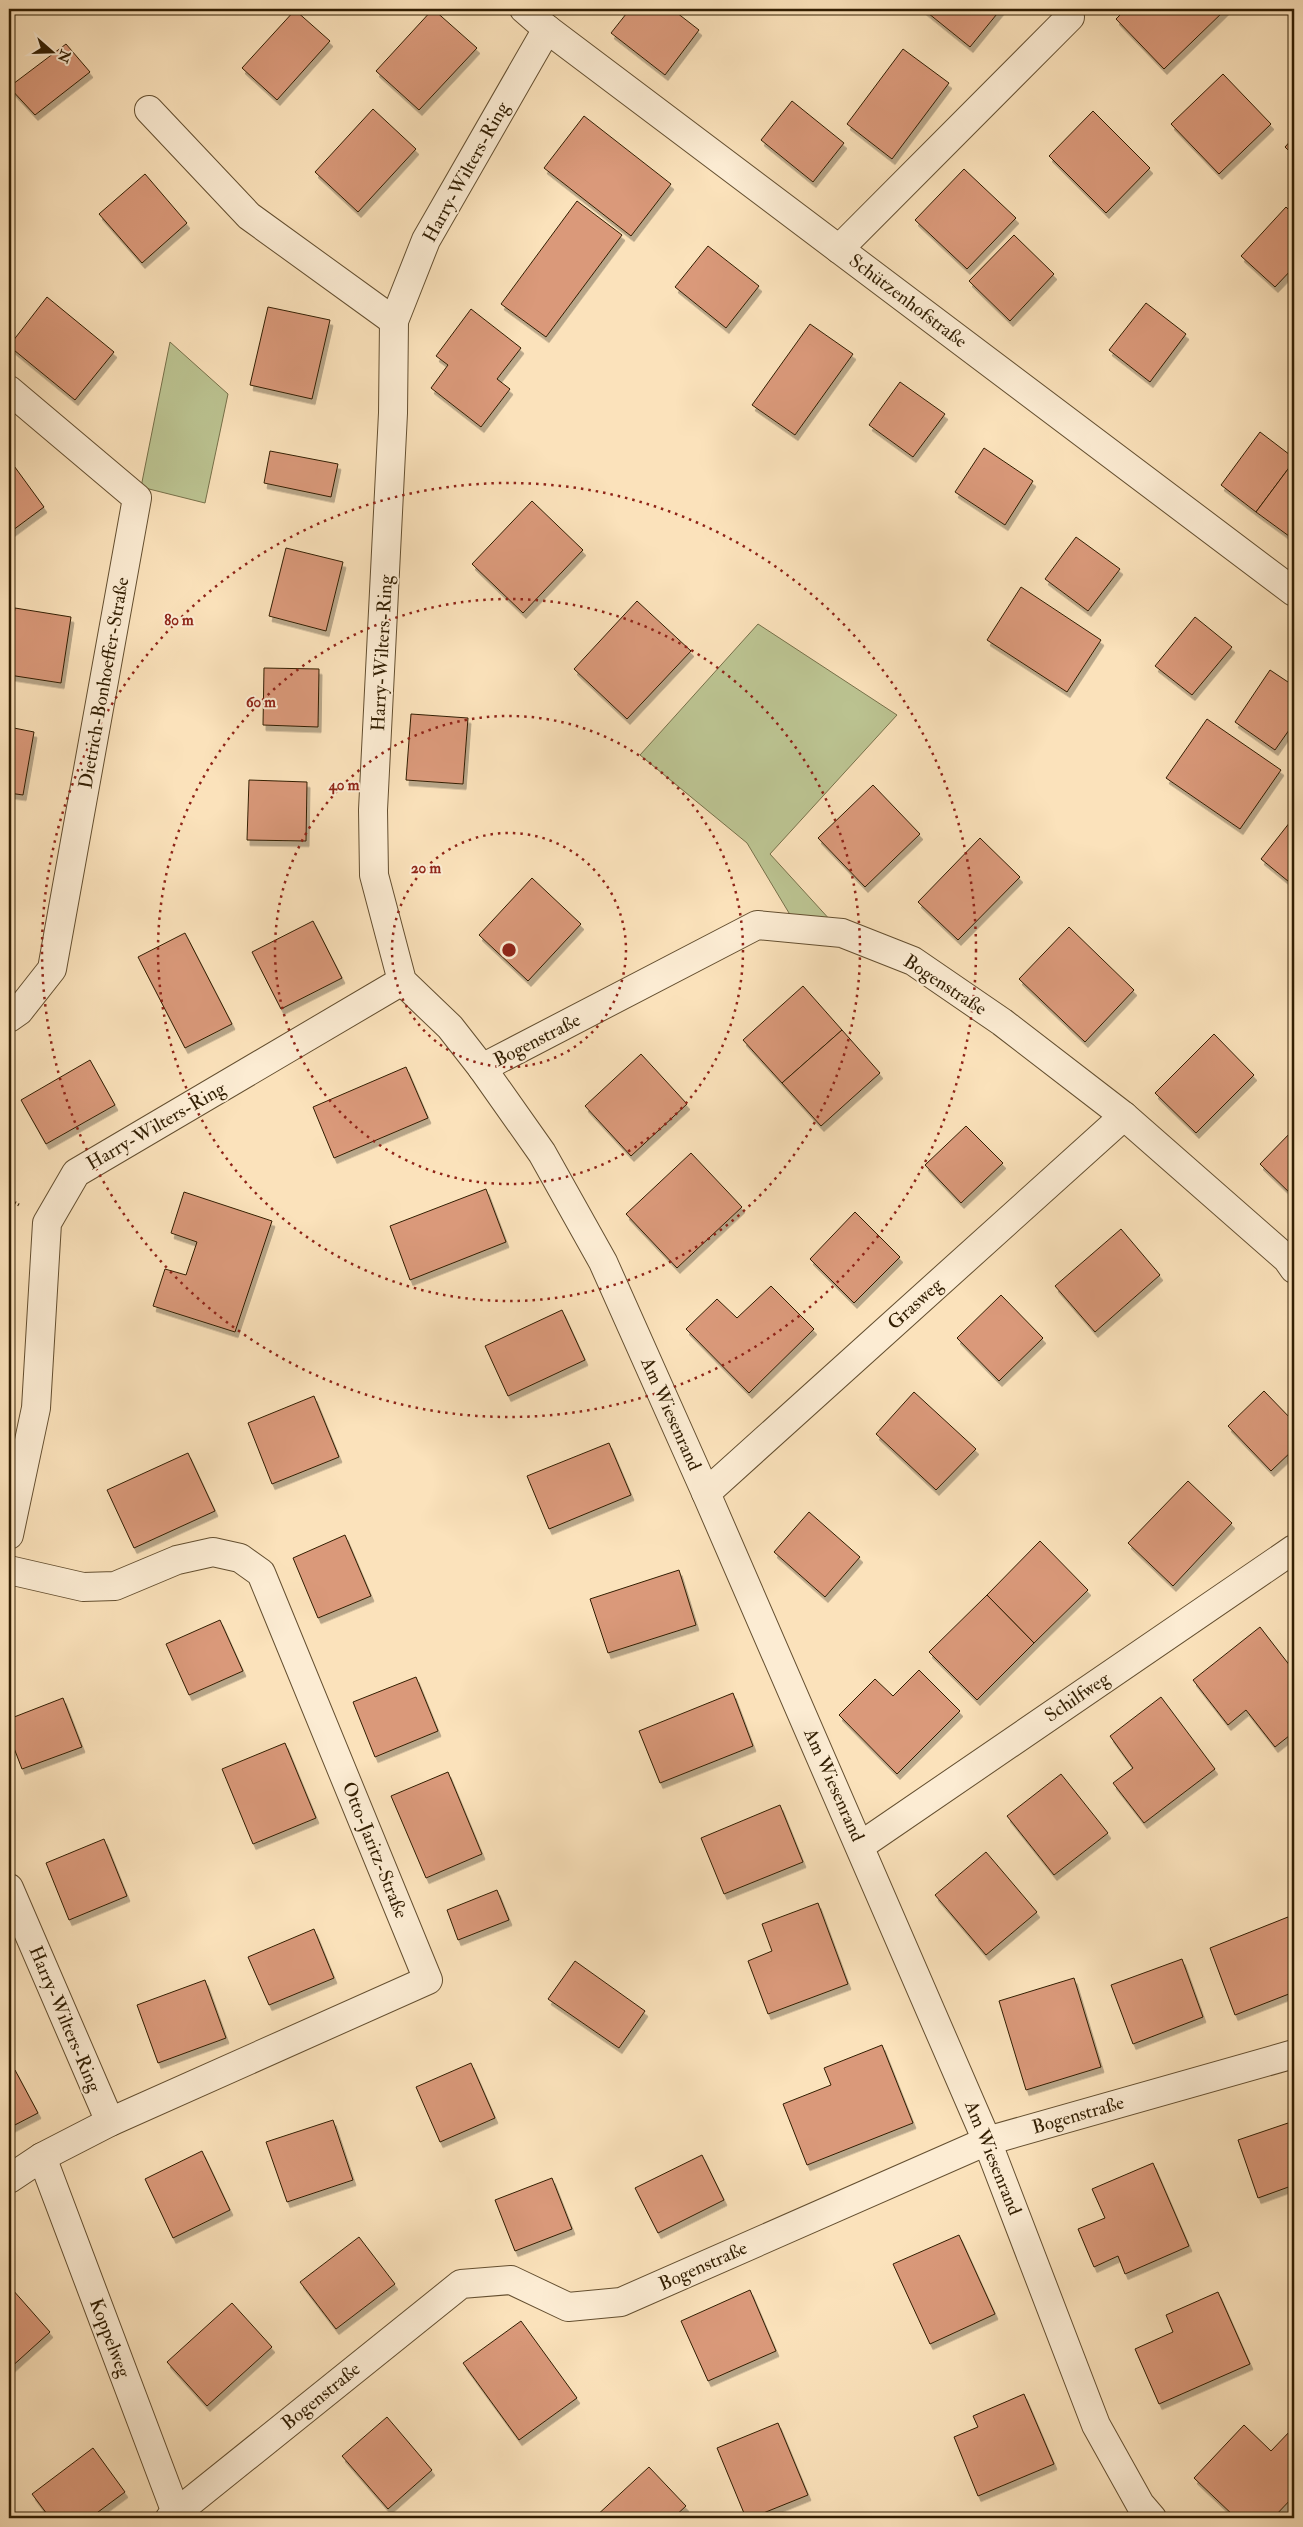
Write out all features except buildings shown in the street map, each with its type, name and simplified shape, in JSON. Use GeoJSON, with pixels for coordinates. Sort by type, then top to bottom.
{"type":"FeatureCollection","features":[{"type":"Feature","properties":{"kind":"street","name":"Schützenhofstraße"},"geometry":{"type":"LineString","coordinates":[[524,9],[547,29],[1294,592]]}},
{"type":"Feature","properties":{"kind":"street"},"geometry":{"type":"LineString","coordinates":[[839,249],[1070,17]]}},
{"type":"Feature","properties":{"kind":"street","name":"Harry-Wilters-Ring"},"geometry":{"type":"LineString","coordinates":[[9,1535],[36,1408],[47,1223],[76,1172],[402,981],[374,875],[373,810],[392,442],[394,321],[426,240],[547,29]]}},
{"type":"Feature","properties":{"kind":"street"},"geometry":{"type":"LineString","coordinates":[[149,110],[249,216],[394,321]]}},
{"type":"Feature","properties":{"kind":"street","name":"Dietrich-Bonhoeffer-Straße"},"geometry":{"type":"LineString","coordinates":[[9,390],[137,498],[52,969],[19,1011],[9,1018]]}},
{"type":"Feature","properties":{"kind":"street","name":"Bogenstraße"},"geometry":{"type":"LineString","coordinates":[[482,1068],[667,974],[757,925],[842,933],[912,960],[1002,1022],[1124,1116],[1287,1259],[1294,1269]]}},
{"type":"Feature","properties":{"kind":"street"},"geometry":{"type":"LineString","coordinates":[[402,981],[450,1028],[482,1068]]}},
{"type":"Feature","properties":{"kind":"street","name":"Am Wiesenrand"},"geometry":{"type":"LineString","coordinates":[[482,1068],[542,1153],[603,1262],[706,1492],[987,2141],[1096,2425],[1140,2504],[1152,2518]]}},
{"type":"Feature","properties":{"kind":"street","name":"Grasweg"},"geometry":{"type":"LineString","coordinates":[[706,1492],[1124,1116]]}},
{"type":"Feature","properties":{"kind":"street","name":"Schilfweg"},"geometry":{"type":"LineString","coordinates":[[860,1846],[1294,1548]]}},
{"type":"Feature","properties":{"kind":"street","name":"Otto-Jaritz-Straße"},"geometry":{"type":"LineString","coordinates":[[9,1570],[83,1586],[115,1586],[177,1560],[213,1552],[240,1558],[261,1573],[428,1980],[110,2122],[42,2157]]}},
{"type":"Feature","properties":{"kind":"street","name":"Harry-Wilters-Ring"},"geometry":{"type":"LineString","coordinates":[[9,1888],[110,2122]]}},
{"type":"Feature","properties":{"kind":"street","name":"Bogenstraße"},"geometry":{"type":"LineString","coordinates":[[174,2517],[461,2284],[511,2280],[568,2307],[621,2302],[987,2141],[1294,2054]]}},
{"type":"Feature","properties":{"kind":"street"},"geometry":{"type":"LineString","coordinates":[[9,2179],[42,2157]]}},
{"type":"Feature","properties":{"kind":"street","name":"Koppelweg"},"geometry":{"type":"LineString","coordinates":[[42,2157],[174,2517]]}},
{"type":"Feature","properties":{"kind":"green space"},"geometry":{"type":"Polygon","coordinates":[[[170,342],[228,394],[205,503],[141,487],[170,342]]]}},
{"type":"Feature","properties":{"kind":"green space"},"geometry":{"type":"Polygon","coordinates":[[[758,624],[897,715],[770,854],[842,933],[798,928],[747,843],[640,755],[758,624]]]}}]}
